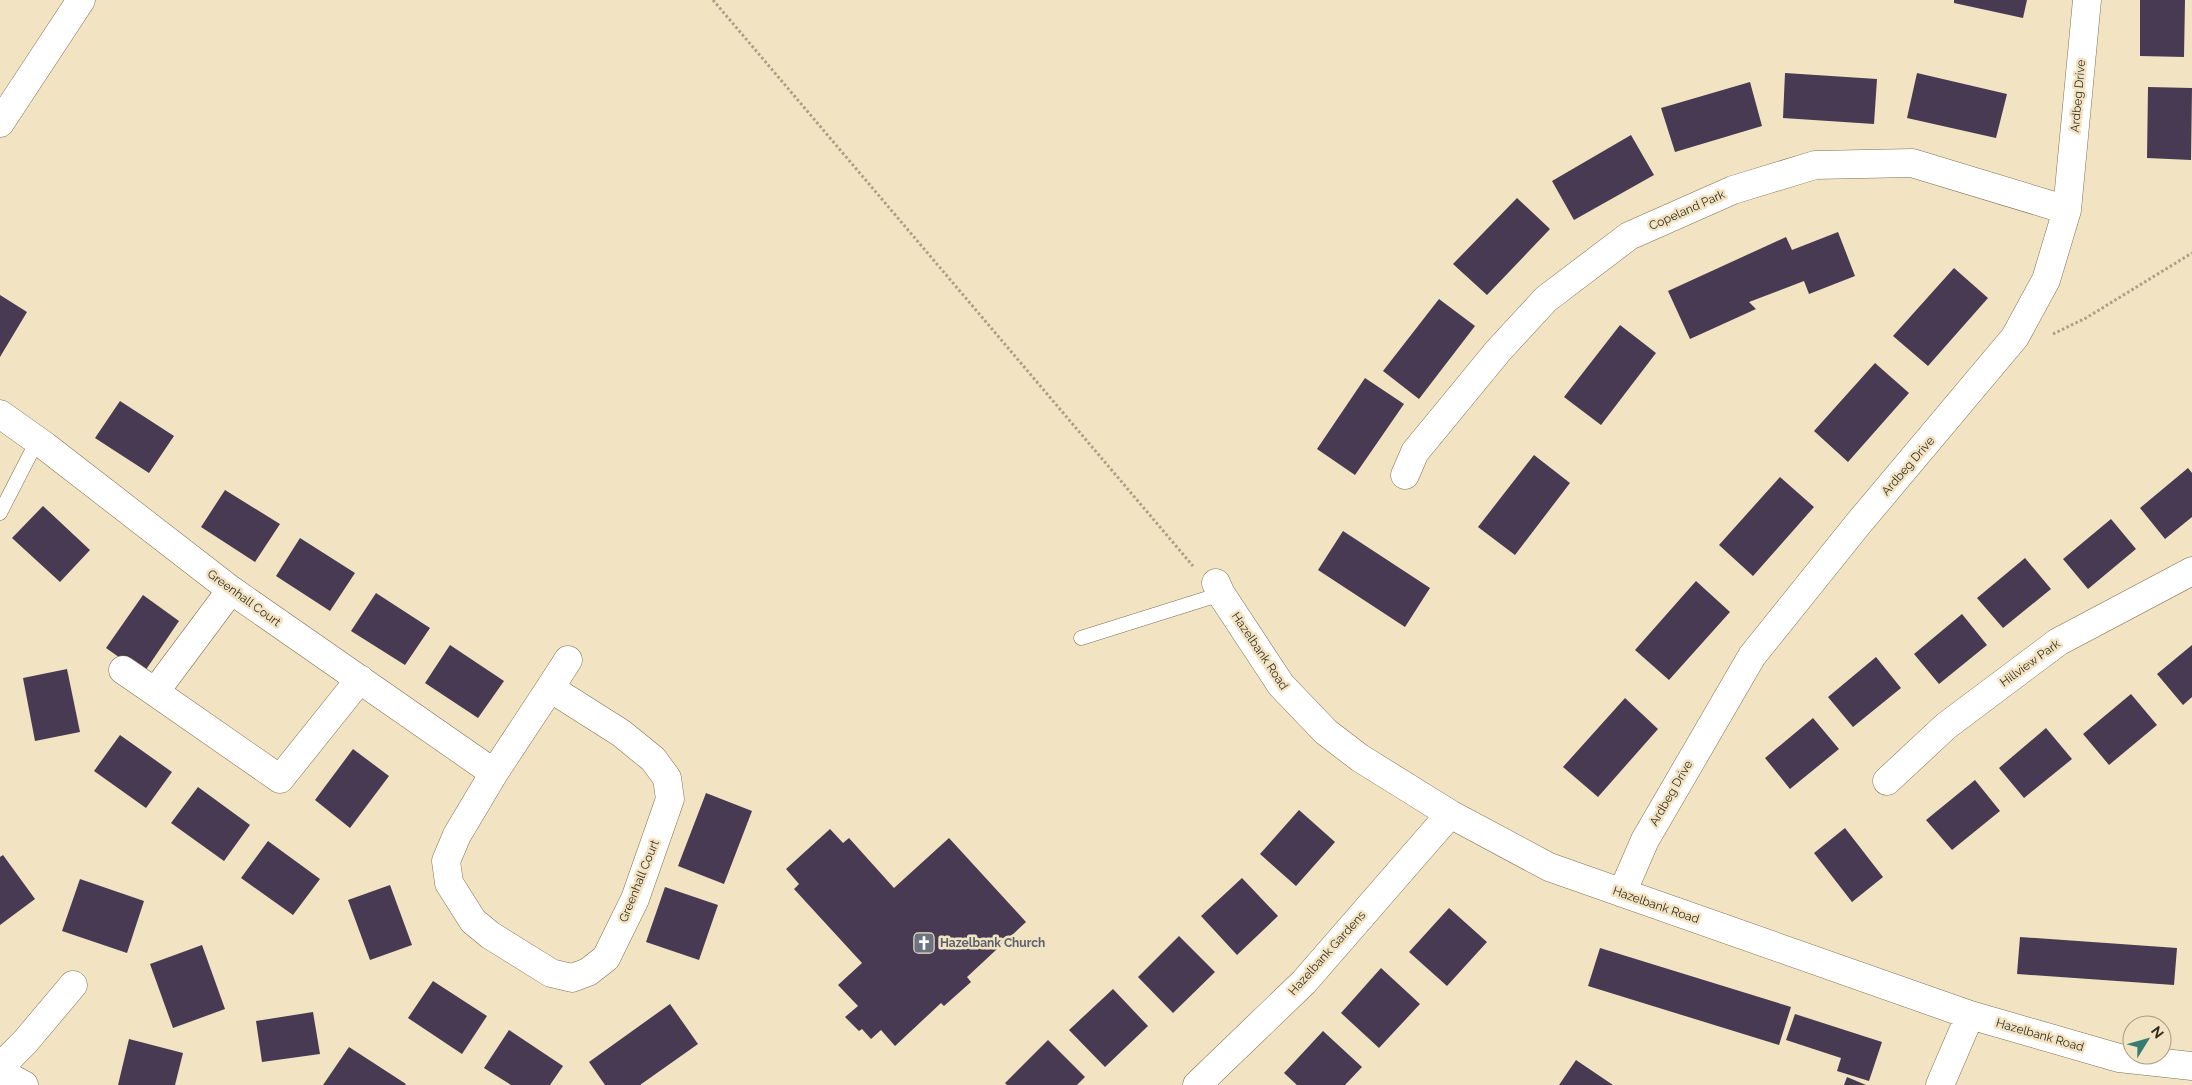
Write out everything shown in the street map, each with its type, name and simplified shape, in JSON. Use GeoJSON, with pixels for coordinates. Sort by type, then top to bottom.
{"type":"FeatureCollection","features":[{"type":"Feature","properties":{"kind":"street"},"geometry":{"type":"LineString","coordinates":[[0,123],[65,21],[81,0]]}},
{"type":"Feature","properties":{"kind":"street","name":"Ardbeg Drive"},"geometry":{"type":"LineString","coordinates":[[1622,893],[1644,840],[1752,656],[1858,524],[1960,405],[2015,337],[2046,280],[2067,210],[2086,0]]}},
{"type":"Feature","properties":{"kind":"street","name":"Copeland Park"},"geometry":{"type":"LineString","coordinates":[[1405,475],[1415,452],[1498,351],[1546,299],[1630,236],[1733,190],[1815,165],[1912,163],[2067,210]]}},
{"type":"Feature","properties":{"kind":"street","name":"Greenhall Court"},"geometry":{"type":"LineString","coordinates":[[0,414],[230,590],[494,773]]}},
{"type":"Feature","properties":{"kind":"street","name":"Hillview Park"},"geometry":{"type":"LineString","coordinates":[[1887,781],[1946,726],[2058,642],[2192,571]]}},
{"type":"Feature","properties":{"kind":"street","name":"Hazelbank Road"},"geometry":{"type":"LineString","coordinates":[[1219,589],[1281,686],[1326,732],[1360,758],[1450,814],[1549,866],[1970,1015],[2120,1058],[2192,1066]]}},
{"type":"Feature","properties":{"kind":"street"},"geometry":{"type":"LineString","coordinates":[[155,692],[230,590]]}},
{"type":"Feature","properties":{"kind":"street","name":"Greenhall Court"},"geometry":{"type":"LineString","coordinates":[[550,688],[621,733],[654,759],[667,778],[670,799],[635,899],[606,958],[588,972],[572,978],[552,973],[490,935],[472,921],[448,884],[446,861],[457,835],[494,773],[568,660]]}},
{"type":"Feature","properties":{"kind":"street"},"geometry":{"type":"LineString","coordinates":[[123,670],[280,779],[360,679]]}},
{"type":"Feature","properties":{"kind":"street","name":"Hazelbank Gardens"},"geometry":{"type":"LineString","coordinates":[[1197,1085],[1304,982],[1450,814]]}},
{"type":"Feature","properties":{"kind":"street"},"geometry":{"type":"LineString","coordinates":[[0,1067],[25,1042],[73,984]]}},
{"type":"Feature","properties":{"kind":"street"},"geometry":{"type":"LineString","coordinates":[[1940,1085],[1970,1015]]}},
{"type":"Feature","properties":{"kind":"street"},"geometry":{"type":"LineString","coordinates":[[0,1072],[24,1085]]}},
{"type":"Feature","properties":{"kind":"lane"},"geometry":{"type":"LineString","coordinates":[[0,513],[37,441]]}},
{"type":"Feature","properties":{"kind":"lane"},"geometry":{"type":"LineString","coordinates":[[1081,638],[1219,589]]}},
{"type":"Feature","properties":{"kind":"path"},"geometry":{"type":"LineString","coordinates":[[713,0],[1193,566],[1219,589]]}},
{"type":"Feature","properties":{"kind":"path"},"geometry":{"type":"LineString","coordinates":[[2015,337],[2047,336],[2086,318],[2192,253]]}},
{"type":"Feature","properties":{"kind":"building"},"geometry":{"type":"Polygon","coordinates":[[[1954,0],[2027,0],[2023,18],[1954,3],[1954,0]]]}},
{"type":"Feature","properties":{"kind":"building"},"geometry":{"type":"Polygon","coordinates":[[[2140,0],[2185,0],[2184,57],[2140,56],[2140,0]]]}},
{"type":"Feature","properties":{"kind":"building"},"geometry":{"type":"Polygon","coordinates":[[[1785,73],[1877,79],[1874,124],[1783,118],[1785,73]]]}},
{"type":"Feature","properties":{"kind":"building"},"geometry":{"type":"Polygon","coordinates":[[[1917,73],[2007,94],[1996,138],[1907,118],[1917,73]]]}},
{"type":"Feature","properties":{"kind":"building"},"geometry":{"type":"Polygon","coordinates":[[[1750,82],[1762,126],[1675,152],[1661,108],[1750,82]]]}},
{"type":"Feature","properties":{"kind":"building"},"geometry":{"type":"Polygon","coordinates":[[[2148,87],[2192,88],[2191,160],[2147,158],[2148,87]]]}},
{"type":"Feature","properties":{"kind":"building"},"geometry":{"type":"Polygon","coordinates":[[[1631,135],[1654,175],[1574,220],[1552,181],[1631,135]]]}},
{"type":"Feature","properties":{"kind":"building"},"geometry":{"type":"Polygon","coordinates":[[[1517,198],[1550,229],[1487,295],[1453,264],[1517,198]]]}},
{"type":"Feature","properties":{"kind":"building"},"geometry":{"type":"Polygon","coordinates":[[[1838,232],[1855,276],[1809,294],[1804,281],[1749,302],[1756,309],[1690,339],[1668,291],[1786,237],[1792,250],[1838,232]]]}},
{"type":"Feature","properties":{"kind":"building"},"geometry":{"type":"Polygon","coordinates":[[[1954,268],[1988,298],[1928,366],[1893,336],[1954,268]]]}},
{"type":"Feature","properties":{"kind":"building"},"geometry":{"type":"Polygon","coordinates":[[[0,295],[27,312],[0,357],[0,295]]]}},
{"type":"Feature","properties":{"kind":"building"},"geometry":{"type":"Polygon","coordinates":[[[1439,299],[1475,326],[1419,399],[1383,371],[1439,299]]]}},
{"type":"Feature","properties":{"kind":"building"},"geometry":{"type":"Polygon","coordinates":[[[1620,325],[1656,353],[1601,425],[1564,397],[1620,325]]]}},
{"type":"Feature","properties":{"kind":"building"},"geometry":{"type":"Polygon","coordinates":[[[1875,363],[1909,393],[1848,462],[1814,431],[1875,363]]]}},
{"type":"Feature","properties":{"kind":"building"},"geometry":{"type":"Polygon","coordinates":[[[1365,378],[1404,404],[1355,475],[1317,449],[1365,378]]]}},
{"type":"Feature","properties":{"kind":"building"},"geometry":{"type":"Polygon","coordinates":[[[120,401],[174,436],[149,473],[95,438],[120,401]]]}},
{"type":"Feature","properties":{"kind":"building"},"geometry":{"type":"Polygon","coordinates":[[[1534,455],[1570,483],[1515,555],[1478,527],[1534,455]]]}},
{"type":"Feature","properties":{"kind":"building"},"geometry":{"type":"Polygon","coordinates":[[[2188,468],[2192,473],[2192,517],[2165,539],[2140,508],[2188,468]]]}},
{"type":"Feature","properties":{"kind":"building"},"geometry":{"type":"Polygon","coordinates":[[[1780,477],[1814,507],[1753,576],[1719,545],[1780,477]]]}},
{"type":"Feature","properties":{"kind":"building"},"geometry":{"type":"Polygon","coordinates":[[[225,490],[280,524],[255,562],[201,527],[225,490]]]}},
{"type":"Feature","properties":{"kind":"building"},"geometry":{"type":"Polygon","coordinates":[[[43,506],[90,550],[60,582],[12,538],[43,506]]]}},
{"type":"Feature","properties":{"kind":"building"},"geometry":{"type":"Polygon","coordinates":[[[2111,519],[2136,549],[2088,589],[2063,559],[2111,519]]]}},
{"type":"Feature","properties":{"kind":"building"},"geometry":{"type":"Polygon","coordinates":[[[1343,531],[1430,588],[1405,627],[1318,570],[1343,531]]]}},
{"type":"Feature","properties":{"kind":"building"},"geometry":{"type":"Polygon","coordinates":[[[300,538],[355,573],[330,611],[276,576],[300,538]]]}},
{"type":"Feature","properties":{"kind":"building"},"geometry":{"type":"Polygon","coordinates":[[[2025,558],[2051,589],[2003,628],[1977,598],[2025,558]]]}},
{"type":"Feature","properties":{"kind":"building"},"geometry":{"type":"Polygon","coordinates":[[[1696,581],[1730,612],[1669,680],[1635,650],[1696,581]]]}},
{"type":"Feature","properties":{"kind":"building"},"geometry":{"type":"Polygon","coordinates":[[[376,593],[430,628],[405,665],[351,631],[376,593]]]}},
{"type":"Feature","properties":{"kind":"building"},"geometry":{"type":"Polygon","coordinates":[[[143,595],[179,621],[143,674],[106,648],[143,595]]]}},
{"type":"Feature","properties":{"kind":"building"},"geometry":{"type":"Polygon","coordinates":[[[1962,614],[1987,645],[1939,684],[1914,654],[1962,614]]]}},
{"type":"Feature","properties":{"kind":"building"},"geometry":{"type":"Polygon","coordinates":[[[450,645],[504,681],[478,718],[425,683],[450,645]]]}},
{"type":"Feature","properties":{"kind":"building"},"geometry":{"type":"Polygon","coordinates":[[[2192,645],[2192,697],[2183,705],[2157,674],[2192,645]]]}},
{"type":"Feature","properties":{"kind":"building"},"geometry":{"type":"Polygon","coordinates":[[[1876,657],[1901,688],[1853,727],[1828,697],[1876,657]]]}},
{"type":"Feature","properties":{"kind":"building"},"geometry":{"type":"Polygon","coordinates":[[[67,669],[80,732],[35,741],[23,678],[67,669]]]}},
{"type":"Feature","properties":{"kind":"building"},"geometry":{"type":"Polygon","coordinates":[[[2131,694],[2157,725],[2109,765],[2083,734],[2131,694]]]}},
{"type":"Feature","properties":{"kind":"building"},"geometry":{"type":"Polygon","coordinates":[[[1625,698],[1658,729],[1598,797],[1563,767],[1625,698]]]}},
{"type":"Feature","properties":{"kind":"building"},"geometry":{"type":"Polygon","coordinates":[[[1813,718],[1839,749],[1790,789],[1765,758],[1813,718]]]}},
{"type":"Feature","properties":{"kind":"building"},"geometry":{"type":"Polygon","coordinates":[[[2046,728],[2072,759],[2024,798],[1999,768],[2046,728]]]}},
{"type":"Feature","properties":{"kind":"building"},"geometry":{"type":"Polygon","coordinates":[[[120,735],[172,772],[146,808],[94,771],[120,735]]]}},
{"type":"Feature","properties":{"kind":"building"},"geometry":{"type":"Polygon","coordinates":[[[353,749],[389,776],[350,828],[315,800],[353,749]]]}},
{"type":"Feature","properties":{"kind":"building"},"geometry":{"type":"Polygon","coordinates":[[[1975,780],[2000,811],[1952,850],[1926,820],[1975,780]]]}},
{"type":"Feature","properties":{"kind":"building"},"geometry":{"type":"Polygon","coordinates":[[[198,787],[250,825],[224,861],[171,823],[198,787]]]}},
{"type":"Feature","properties":{"kind":"building"},"geometry":{"type":"Polygon","coordinates":[[[706,793],[752,811],[724,884],[678,866],[706,793]]]}},
{"type":"Feature","properties":{"kind":"building"},"geometry":{"type":"Polygon","coordinates":[[[1299,810],[1335,842],[1296,886],[1260,854],[1299,810]]]}},
{"type":"Feature","properties":{"kind":"building"},"geometry":{"type":"Polygon","coordinates":[[[1845,828],[1883,877],[1852,902],[1814,853],[1845,828]]]}},
{"type":"Feature","properties":{"kind":"building","name":"Hazelbank Church"},"geometry":{"type":"Polygon","coordinates":[[[830,829],[843,843],[849,838],[894,888],[949,838],[1026,922],[967,977],[971,982],[944,1006],[941,1003],[895,1046],[881,1030],[871,1039],[862,1029],[859,1031],[845,1017],[858,1006],[838,985],[862,963],[794,889],[799,884],[786,869],[830,829]]]}},
{"type":"Feature","properties":{"kind":"building"},"geometry":{"type":"Polygon","coordinates":[[[268,841],[320,879],[293,915],[241,878],[268,841]]]}},
{"type":"Feature","properties":{"kind":"building"},"geometry":{"type":"Polygon","coordinates":[[[3,855],[35,899],[0,925],[0,857],[3,855]]]}},
{"type":"Feature","properties":{"kind":"building"},"geometry":{"type":"Polygon","coordinates":[[[1242,878],[1278,916],[1237,955],[1201,916],[1242,878]]]}},
{"type":"Feature","properties":{"kind":"building"},"geometry":{"type":"Polygon","coordinates":[[[80,879],[144,901],[127,953],[62,931],[80,879]]]}},
{"type":"Feature","properties":{"kind":"building"},"geometry":{"type":"Polygon","coordinates":[[[390,885],[412,945],[370,960],[348,900],[390,885]]]}},
{"type":"Feature","properties":{"kind":"building"},"geometry":{"type":"Polygon","coordinates":[[[665,887],[718,905],[699,960],[646,942],[665,887]]]}},
{"type":"Feature","properties":{"kind":"building"},"geometry":{"type":"Polygon","coordinates":[[[1449,908],[1487,942],[1447,986],[1409,952],[1449,908]]]}},
{"type":"Feature","properties":{"kind":"building"},"geometry":{"type":"Polygon","coordinates":[[[1179,936],[1215,972],[1173,1013],[1138,977],[1179,936]]]}},
{"type":"Feature","properties":{"kind":"building"},"geometry":{"type":"Polygon","coordinates":[[[2020,937],[2177,948],[2174,985],[2017,974],[2020,937]]]}},
{"type":"Feature","properties":{"kind":"building"},"geometry":{"type":"Polygon","coordinates":[[[202,945],[225,1009],[173,1028],[150,964],[202,945]]]}},
{"type":"Feature","properties":{"kind":"building"},"geometry":{"type":"Polygon","coordinates":[[[1600,948],[1791,1007],[1779,1045],[1588,986],[1600,948]]]}},
{"type":"Feature","properties":{"kind":"building"},"geometry":{"type":"Polygon","coordinates":[[[1381,968],[1420,1004],[1379,1048],[1341,1013],[1381,968]]]}},
{"type":"Feature","properties":{"kind":"building"},"geometry":{"type":"Polygon","coordinates":[[[433,981],[487,1016],[462,1054],[408,1018],[433,981]]]}},
{"type":"Feature","properties":{"kind":"building"},"geometry":{"type":"Polygon","coordinates":[[[1113,989],[1148,1026],[1105,1067],[1069,1030],[1113,989]]]}},
{"type":"Feature","properties":{"kind":"building"},"geometry":{"type":"Polygon","coordinates":[[[670,1004],[698,1044],[640,1085],[605,1085],[589,1062],[670,1004]]]}},
{"type":"Feature","properties":{"kind":"building"},"geometry":{"type":"Polygon","coordinates":[[[313,1012],[320,1054],[262,1062],[256,1021],[313,1012]]]}},
{"type":"Feature","properties":{"kind":"building"},"geometry":{"type":"Polygon","coordinates":[[[1795,1014],[1882,1042],[1869,1081],[1837,1071],[1841,1058],[1786,1040],[1795,1014]]]}},
{"type":"Feature","properties":{"kind":"building"},"geometry":{"type":"Polygon","coordinates":[[[509,1030],[563,1066],[550,1085],[511,1085],[484,1068],[509,1030]]]}},
{"type":"Feature","properties":{"kind":"building"},"geometry":{"type":"Polygon","coordinates":[[[1323,1031],[1362,1067],[1345,1085],[1297,1085],[1284,1073],[1323,1031]]]}},
{"type":"Feature","properties":{"kind":"building"},"geometry":{"type":"Polygon","coordinates":[[[129,1039],[183,1053],[175,1085],[118,1085],[129,1039]]]}},
{"type":"Feature","properties":{"kind":"building"},"geometry":{"type":"Polygon","coordinates":[[[1048,1040],[1085,1077],[1077,1085],[1007,1085],[1005,1083],[1048,1040]]]}},
{"type":"Feature","properties":{"kind":"building"},"geometry":{"type":"Polygon","coordinates":[[[349,1047],[406,1084],[323,1085],[349,1047]]]}},
{"type":"Feature","properties":{"kind":"building"},"geometry":{"type":"Polygon","coordinates":[[[1576,1060],[1613,1085],[1559,1085],[1576,1060]]]}},
{"type":"Feature","properties":{"kind":"building"},"geometry":{"type":"Polygon","coordinates":[[[1847,1077],[1866,1085],[1844,1085],[1847,1077]]]}},
{"type":"Feature","properties":{"kind":"place","name":"Hazelbank Church"},"geometry":{"type":"Point","coordinates":[924,943]}}]}
